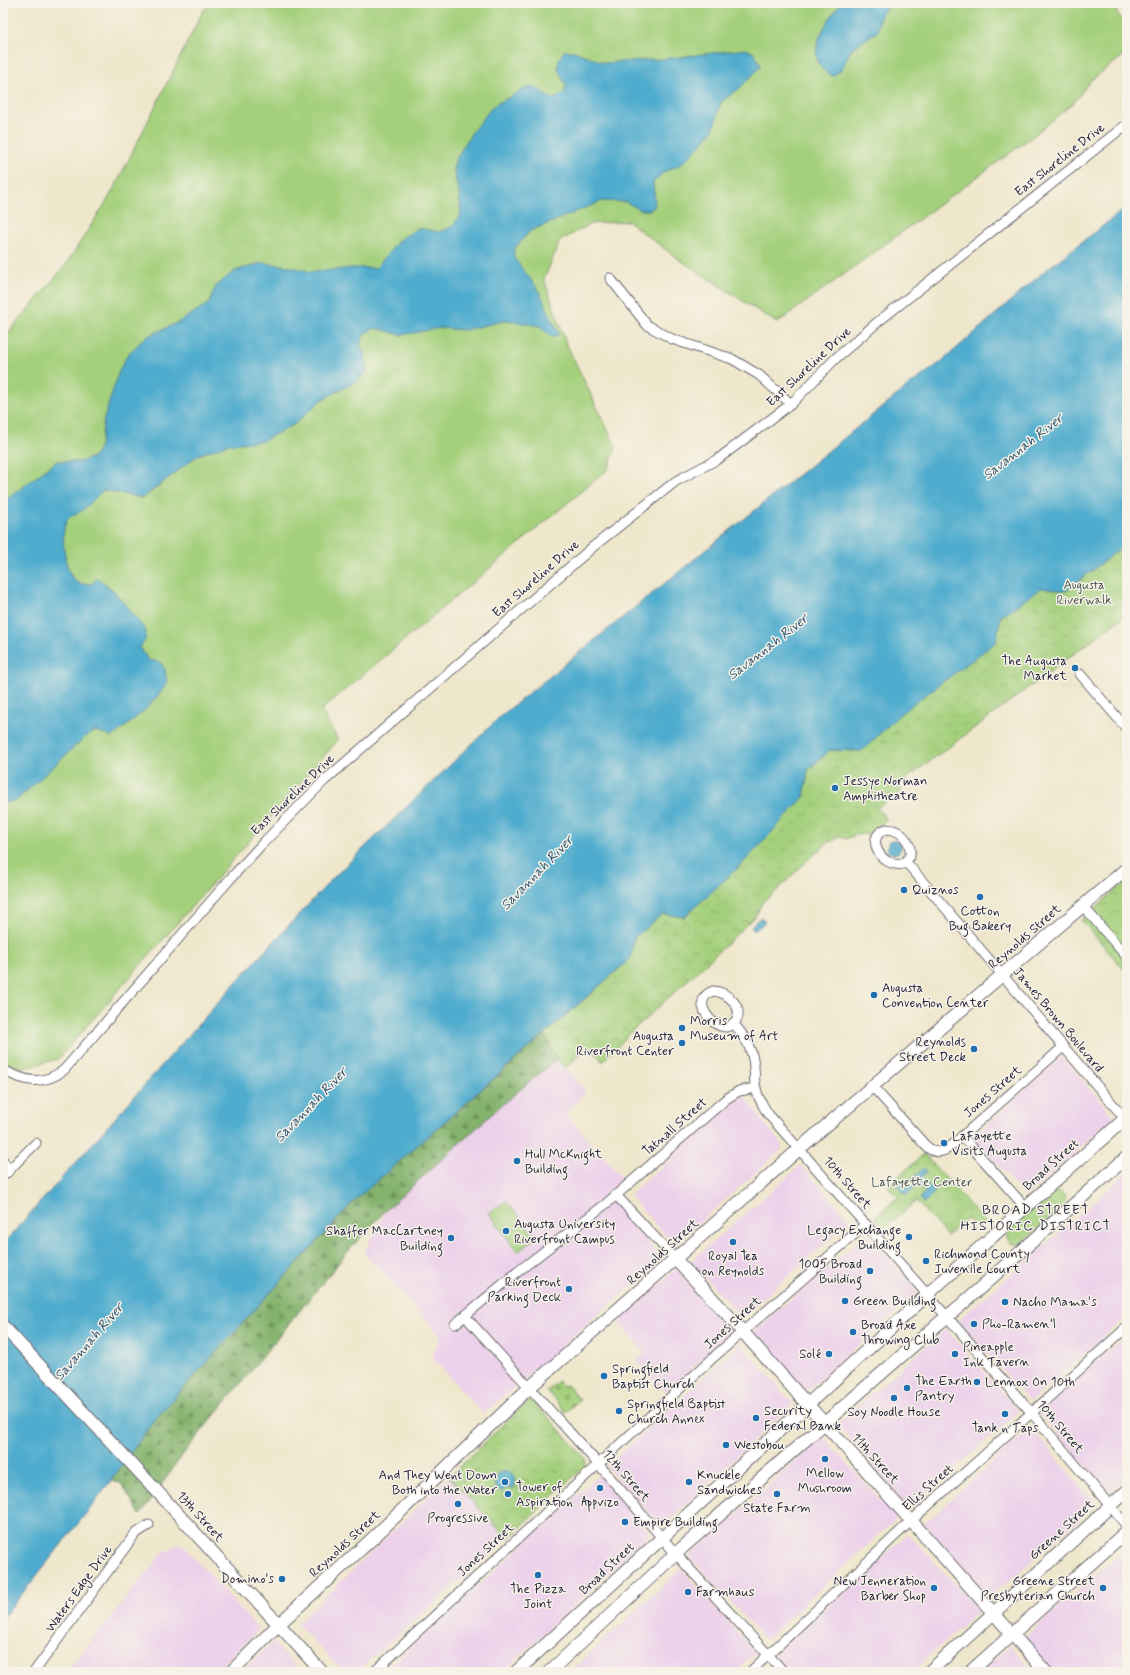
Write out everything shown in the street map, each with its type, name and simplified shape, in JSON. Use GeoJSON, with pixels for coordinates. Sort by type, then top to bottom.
{"type":"FeatureCollection","features":[{"type":"Feature","properties":{"kind":"main road","name":"Reynolds Street"},"geometry":{"type":"LineString","coordinates":[[231,1672],[278,1625],[373,1538],[529,1388],[799,1149],[1083,906],[1126,872]]}},
{"type":"Feature","properties":{"kind":"main road","name":"Broad Street"},"geometry":{"type":"LineString","coordinates":[[516,1672],[928,1295],[1126,1119]]}},
{"type":"Feature","properties":{"kind":"main road"},"geometry":{"type":"LineString","coordinates":[[549,1672],[676,1554],[1127,1157]]}},
{"type":"Feature","properties":{"kind":"main road","name":"11th Street"},"geometry":{"type":"LineString","coordinates":[[675,1259],[808,1404],[1046,1672]]}},
{"type":"Feature","properties":{"kind":"main road","name":"13th Street"},"geometry":{"type":"LineString","coordinates":[[3,1326],[155,1489],[322,1672]]}},
{"type":"Feature","properties":{"kind":"main road","name":"Greene Street"},"geometry":{"type":"LineString","coordinates":[[929,1672],[1127,1490]]}},
{"type":"Feature","properties":{"kind":"main road"},"geometry":{"type":"LineString","coordinates":[[970,1672],[1127,1531]]}},
{"type":"Feature","properties":{"kind":"main road"},"geometry":{"type":"LineString","coordinates":[[551,1640],[566,1656]]}},
{"type":"Feature","properties":{"kind":"street","name":"East Shoreline Drive"},"geometry":{"type":"LineString","coordinates":[[3,1070],[22,1079],[37,1081],[52,1078],[64,1070],[258,848],[324,781],[594,546],[676,481],[718,459],[791,404],[836,358],[880,321],[1127,124]]}},
{"type":"Feature","properties":{"kind":"street"},"geometry":{"type":"LineString","coordinates":[[610,278],[647,325],[672,339],[732,359],[759,375],[791,404]]}},
{"type":"Feature","properties":{"kind":"street"},"geometry":{"type":"LineString","coordinates":[[1080,674],[1127,729]]}},
{"type":"Feature","properties":{"kind":"street","name":"James Brown Boulevard"},"geometry":{"type":"LineString","coordinates":[[906,862],[1126,1119]]}},
{"type":"Feature","properties":{"kind":"street"},"geometry":{"type":"LineString","coordinates":[[1083,906],[1127,957]]}},
{"type":"Feature","properties":{"kind":"street","name":"10th Street"},"geometry":{"type":"LineString","coordinates":[[733,1024],[746,1038],[752,1052],[756,1088],[760,1100],[768,1114],[1031,1412],[1127,1526]]}},
{"type":"Feature","properties":{"kind":"street","name":"Jones Street"},"geometry":{"type":"LineString","coordinates":[[872,1086],[925,1145],[938,1152],[946,1150],[1063,1047]]}},
{"type":"Feature","properties":{"kind":"street","name":"Tatnall Street"},"geometry":{"type":"LineString","coordinates":[[455,1324],[521,1269],[616,1195],[726,1099],[739,1091],[756,1088]]}},
{"type":"Feature","properties":{"kind":"street"},"geometry":{"type":"LineString","coordinates":[[962,1136],[1026,1207]]}},
{"type":"Feature","properties":{"kind":"street"},"geometry":{"type":"LineString","coordinates":[[5,1174],[36,1143]]}},
{"type":"Feature","properties":{"kind":"street"},"geometry":{"type":"LineString","coordinates":[[3,1160],[5,1174]]}},
{"type":"Feature","properties":{"kind":"street","name":"11th Street"},"geometry":{"type":"LineString","coordinates":[[616,1195],[675,1259]]}},
{"type":"Feature","properties":{"kind":"street","name":"Jones Street"},"geometry":{"type":"LineString","coordinates":[[374,1672],[742,1332],[866,1224]]}},
{"type":"Feature","properties":{"kind":"street","name":"12th Street"},"geometry":{"type":"LineString","coordinates":[[465,1316],[598,1464],[676,1554],[784,1672]]}},
{"type":"Feature","properties":{"kind":"street","name":"Ellis Street"},"geometry":{"type":"LineString","coordinates":[[750,1672],[911,1521],[1127,1327]]}},
{"type":"Feature","properties":{"kind":"street","name":"Waters Edge Drive"},"geometry":{"type":"LineString","coordinates":[[34,1672],[135,1534],[149,1525]]}},
{"type":"Feature","properties":{"kind":"shaded area"},"geometry":{"type":"Polygon","coordinates":[[[1062,1057],[1114,1117],[1026,1197],[973,1137],[1062,1057]]]}},
{"type":"Feature","properties":{"kind":"shaded area","name":"Augusta University Riverfront Campus"},"geometry":{"type":"Polygon","coordinates":[[[557,1059],[586,1092],[564,1113],[625,1181],[607,1196],[662,1259],[483,1414],[432,1357],[441,1336],[364,1253],[386,1210],[503,1104],[557,1059]]]}},
{"type":"Feature","properties":{"kind":"shaded area"},"geometry":{"type":"Polygon","coordinates":[[[745,1097],[763,1122],[782,1144],[781,1150],[674,1245],[631,1197],[632,1193],[740,1098],[745,1097]]]}},
{"type":"Feature","properties":{"kind":"shaded area"},"geometry":{"type":"Polygon","coordinates":[[[801,1165],[850,1221],[742,1317],[690,1262],[801,1165]]]}},
{"type":"Feature","properties":{"kind":"shaded area"},"geometry":{"type":"Polygon","coordinates":[[[1127,1173],[1127,1316],[1030,1402],[959,1320],[1127,1173]]]}},
{"type":"Feature","properties":{"kind":"shaded area"},"geometry":{"type":"Polygon","coordinates":[[[867,1233],[918,1293],[803,1394],[752,1333],[867,1233]]]}},
{"type":"Feature","properties":{"kind":"shaded area"},"geometry":{"type":"Polygon","coordinates":[[[676,1269],[732,1332],[665,1392],[637,1361],[645,1353],[618,1322],[676,1269]]]}},
{"type":"Feature","properties":{"kind":"shaded area"},"geometry":{"type":"Polygon","coordinates":[[[946,1329],[1019,1411],[910,1509],[837,1424],[946,1329]]]}},
{"type":"Feature","properties":{"kind":"shaded area"},"geometry":{"type":"Polygon","coordinates":[[[1127,1335],[1127,1478],[1110,1493],[1038,1413],[1127,1335]]]}},
{"type":"Feature","properties":{"kind":"shaded area"},"geometry":{"type":"Polygon","coordinates":[[[740,1344],[793,1403],[662,1527],[606,1467],[740,1344]]]}},
{"type":"Feature","properties":{"kind":"shaded area"},"geometry":{"type":"Polygon","coordinates":[[[1031,1427],[1096,1505],[990,1597],[924,1524],[1031,1427]]]}},
{"type":"Feature","properties":{"kind":"shaded area"},"geometry":{"type":"Polygon","coordinates":[[[823,1437],[897,1518],[765,1640],[689,1556],[823,1437]]]}},
{"type":"Feature","properties":{"kind":"shaded area"},"geometry":{"type":"Polygon","coordinates":[[[599,1475],[651,1534],[503,1672],[383,1672],[599,1475]]]}},
{"type":"Feature","properties":{"kind":"shaded area"},"geometry":{"type":"Polygon","coordinates":[[[449,1477],[508,1539],[356,1672],[344,1672],[297,1624],[449,1477]]]}},
{"type":"Feature","properties":{"kind":"shaded area"},"geometry":{"type":"Polygon","coordinates":[[[908,1534],[979,1610],[912,1672],[790,1672],[775,1655],[908,1534]]]}},
{"type":"Feature","properties":{"kind":"shaded area"},"geometry":{"type":"Polygon","coordinates":[[[181,1543],[259,1630],[214,1672],[66,1672],[162,1554],[181,1543]]]}},
{"type":"Feature","properties":{"kind":"shaded area"},"geometry":{"type":"Polygon","coordinates":[[[1127,1548],[1127,1672],[1054,1672],[1023,1638],[1127,1548]]]}},
{"type":"Feature","properties":{"kind":"shaded area"},"geometry":{"type":"Polygon","coordinates":[[[681,1569],[756,1653],[735,1672],[570,1672],[681,1569]]]}},
{"type":"Feature","properties":{"kind":"shaded area"},"geometry":{"type":"Polygon","coordinates":[[[273,1642],[301,1672],[242,1672],[273,1642]]]}},
{"type":"Feature","properties":{"kind":"shaded area"},"geometry":{"type":"Polygon","coordinates":[[[1010,1645],[1034,1672],[980,1672],[1010,1645]]]}},
{"type":"Feature","properties":{"kind":"green space"},"geometry":{"type":"Polygon","coordinates":[[[211,3],[1111,3],[1127,28],[1127,53],[1091,80],[1074,102],[1032,137],[777,323],[677,258],[628,221],[590,224],[560,241],[544,279],[566,343],[616,447],[608,469],[321,710],[338,740],[58,1059],[22,1068],[3,1062],[3,339],[65,266],[113,191],[203,11],[211,3]]]}},
{"type":"Feature","properties":{"kind":"green space","name":"Augusta Riverwalk"},"geometry":{"type":"Polygon","coordinates":[[[1127,504],[1127,614],[898,785],[902,791],[877,808],[887,820],[867,835],[858,834],[846,839],[839,836],[831,842],[830,841],[812,856],[771,896],[763,901],[756,915],[729,942],[629,1034],[603,1062],[596,1053],[584,1051],[565,1068],[557,1059],[545,1034],[631,958],[634,938],[662,913],[684,917],[744,862],[804,797],[808,770],[830,750],[862,750],[900,714],[985,615],[1127,504]]]}},
{"type":"Feature","properties":{"kind":"green space"},"geometry":{"type":"Polygon","coordinates":[[[1127,880],[1127,973],[1081,920],[1127,880]]]}},
{"type":"Feature","properties":{"kind":"green space"},"geometry":{"type":"Polygon","coordinates":[[[545,1034],[557,1059],[503,1104],[386,1210],[350,1249],[184,1453],[140,1515],[122,1484],[111,1480],[154,1420],[354,1201],[545,1034]]]}},
{"type":"Feature","properties":{"kind":"green space","name":"Lafayette Center"},"geometry":{"type":"Polygon","coordinates":[[[924,1154],[985,1222],[977,1229],[967,1218],[947,1236],[916,1201],[884,1229],[874,1218],[898,1197],[888,1186],[924,1154]]]}},
{"type":"Feature","properties":{"kind":"green space"},"geometry":{"type":"Polygon","coordinates":[[[1051,1191],[1061,1192],[1065,1196],[1064,1206],[1019,1245],[1010,1243],[1007,1238],[1007,1231],[1051,1191]]]}},
{"type":"Feature","properties":{"kind":"green space"},"geometry":{"type":"Polygon","coordinates":[[[506,1201],[535,1235],[535,1238],[519,1251],[517,1251],[489,1213],[506,1201]]]}},
{"type":"Feature","properties":{"kind":"green space"},"geometry":{"type":"Polygon","coordinates":[[[558,1381],[564,1387],[567,1385],[580,1400],[566,1412],[547,1391],[558,1381]]]}},
{"type":"Feature","properties":{"kind":"green space"},"geometry":{"type":"Polygon","coordinates":[[[528,1401],[534,1402],[586,1459],[585,1466],[508,1539],[449,1477],[528,1401]]]}},
{"type":"Feature","properties":{"kind":"water"},"geometry":{"type":"Polygon","coordinates":[[[841,3],[906,3],[890,6],[884,10],[879,20],[878,31],[852,48],[841,70],[833,76],[823,69],[818,61],[816,52],[822,31],[841,3]]]}},
{"type":"Feature","properties":{"kind":"water"},"geometry":{"type":"Polygon","coordinates":[[[746,49],[754,53],[761,66],[740,88],[721,102],[713,130],[691,155],[679,165],[664,172],[653,182],[654,207],[649,210],[641,210],[626,202],[602,201],[530,231],[514,249],[514,258],[538,289],[559,334],[552,337],[540,326],[507,320],[464,330],[440,328],[402,335],[375,328],[365,333],[360,345],[366,358],[366,373],[355,382],[321,400],[295,424],[262,441],[229,444],[198,455],[143,498],[104,490],[83,510],[70,517],[66,522],[63,535],[64,552],[71,575],[76,582],[82,584],[92,584],[97,578],[114,591],[146,631],[145,640],[140,647],[148,660],[160,662],[165,669],[167,683],[149,706],[112,737],[95,731],[84,738],[16,801],[3,803],[3,502],[57,461],[80,462],[95,456],[100,446],[104,419],[119,371],[128,354],[146,337],[179,322],[209,303],[216,286],[235,271],[262,263],[288,266],[312,272],[353,268],[376,268],[400,239],[418,228],[439,232],[453,226],[461,214],[459,193],[453,168],[456,159],[472,132],[493,106],[530,86],[554,99],[564,93],[566,85],[559,72],[558,64],[564,51],[574,51],[604,63],[663,59],[746,49]]]}},
{"type":"Feature","properties":{"kind":"water","name":"Savannah River"},"geometry":{"type":"Polygon","coordinates":[[[1127,207],[1127,543],[1066,591],[1041,588],[1001,616],[996,642],[900,714],[862,751],[830,750],[808,770],[804,797],[744,862],[684,917],[662,914],[634,938],[631,958],[354,1201],[154,1420],[100,1496],[3,1618],[3,1244],[238,980],[334,877],[502,715],[912,383],[941,362],[1047,269],[1127,207]]]}},
{"type":"Feature","properties":{"kind":"water"},"geometry":{"type":"Polygon","coordinates":[[[894,840],[899,842],[901,847],[899,852],[894,854],[889,852],[887,847],[889,842],[894,840]]]}},
{"type":"Feature","properties":{"kind":"water"},"geometry":{"type":"Polygon","coordinates":[[[761,917],[765,922],[754,931],[751,926],[761,917]]]}},
{"type":"Feature","properties":{"kind":"water"},"geometry":{"type":"Polygon","coordinates":[[[924,1168],[927,1171],[921,1177],[935,1192],[924,1203],[920,1198],[926,1192],[918,1184],[906,1195],[897,1185],[904,1179],[908,1183],[924,1168]]]}},
{"type":"Feature","properties":{"kind":"water"},"geometry":{"type":"Polygon","coordinates":[[[507,1471],[514,1476],[516,1481],[515,1486],[513,1489],[506,1488],[502,1492],[496,1487],[495,1480],[500,1472],[507,1471]]]}},
{"type":"Feature","properties":{"kind":"place","name":"The Augusta Market"},"geometry":{"type":"Point","coordinates":[1075,668]}},
{"type":"Feature","properties":{"kind":"place","name":"Jessye Norman Amphitheatre"},"geometry":{"type":"Point","coordinates":[835,788]}},
{"type":"Feature","properties":{"kind":"place","name":"Quiznos"},"geometry":{"type":"Point","coordinates":[904,890]}},
{"type":"Feature","properties":{"kind":"place","name":"Cotton Bug Bakery"},"geometry":{"type":"Point","coordinates":[980,897]}},
{"type":"Feature","properties":{"kind":"place","name":"Augusta Convention Center"},"geometry":{"type":"Point","coordinates":[874,995]}},
{"type":"Feature","properties":{"kind":"place","name":"Morris Museum of Art"},"geometry":{"type":"Point","coordinates":[682,1028]}},
{"type":"Feature","properties":{"kind":"place","name":"Augusta Riverfront Center"},"geometry":{"type":"Point","coordinates":[682,1043]}},
{"type":"Feature","properties":{"kind":"place","name":"Reynolds Street Deck"},"geometry":{"type":"Point","coordinates":[974,1049]}},
{"type":"Feature","properties":{"kind":"place","name":"LaFayette Visits Augusta"},"geometry":{"type":"Point","coordinates":[944,1143]}},
{"type":"Feature","properties":{"kind":"place","name":"Hull McKnight Building"},"geometry":{"type":"Point","coordinates":[517,1161]}},
{"type":"Feature","properties":{"kind":"place","name":"Augusta University Riverfront Campus"},"geometry":{"type":"Point","coordinates":[506,1231]}},
{"type":"Feature","properties":{"kind":"place","name":"Legacy Exchange Building"},"geometry":{"type":"Point","coordinates":[909,1237]}},
{"type":"Feature","properties":{"kind":"place","name":"Shaffer MacCartney Building"},"geometry":{"type":"Point","coordinates":[451,1238]}},
{"type":"Feature","properties":{"kind":"place","name":"Royal Tea on Reynolds"},"geometry":{"type":"Point","coordinates":[733,1242]}},
{"type":"Feature","properties":{"kind":"place","name":"Richmond County Juvenile Court"},"geometry":{"type":"Point","coordinates":[926,1261]}},
{"type":"Feature","properties":{"kind":"place","name":"1005 Broad Building"},"geometry":{"type":"Point","coordinates":[870,1271]}},
{"type":"Feature","properties":{"kind":"place","name":"Riverfront Parking Deck"},"geometry":{"type":"Point","coordinates":[569,1289]}},
{"type":"Feature","properties":{"kind":"place","name":"Green Building"},"geometry":{"type":"Point","coordinates":[845,1301]}},
{"type":"Feature","properties":{"kind":"place","name":"Nacho Mama's"},"geometry":{"type":"Point","coordinates":[1005,1302]}},
{"type":"Feature","properties":{"kind":"place","name":"Pho-Ramen’l"},"geometry":{"type":"Point","coordinates":[974,1324]}},
{"type":"Feature","properties":{"kind":"place","name":"Broad Axe Throwing Club"},"geometry":{"type":"Point","coordinates":[853,1332]}},
{"type":"Feature","properties":{"kind":"place","name":"Solé"},"geometry":{"type":"Point","coordinates":[829,1354]}},
{"type":"Feature","properties":{"kind":"place","name":"Pineapple Ink Tavern"},"geometry":{"type":"Point","coordinates":[955,1354]}},
{"type":"Feature","properties":{"kind":"place","name":"Springfield Baptist Church"},"geometry":{"type":"Point","coordinates":[604,1376]}},
{"type":"Feature","properties":{"kind":"place","name":"Lennox On 10th"},"geometry":{"type":"Point","coordinates":[977,1382]}},
{"type":"Feature","properties":{"kind":"place","name":"The Earth Pantry"},"geometry":{"type":"Point","coordinates":[907,1388]}},
{"type":"Feature","properties":{"kind":"place","name":"Soy Noodle House"},"geometry":{"type":"Point","coordinates":[894,1398]}},
{"type":"Feature","properties":{"kind":"place","name":"Springfield Baptist Church Annex"},"geometry":{"type":"Point","coordinates":[619,1411]}},
{"type":"Feature","properties":{"kind":"place","name":"Tank n Taps"},"geometry":{"type":"Point","coordinates":[1005,1414]}},
{"type":"Feature","properties":{"kind":"place","name":"Security Federal Bank"},"geometry":{"type":"Point","coordinates":[756,1418]}},
{"type":"Feature","properties":{"kind":"place","name":"Westobou"},"geometry":{"type":"Point","coordinates":[726,1445]}},
{"type":"Feature","properties":{"kind":"place","name":"Mellow Mushroom"},"geometry":{"type":"Point","coordinates":[825,1459]}},
{"type":"Feature","properties":{"kind":"place","name":"And They Went Down Both into the Water"},"geometry":{"type":"Point","coordinates":[505,1482]}},
{"type":"Feature","properties":{"kind":"place","name":"Knuckle Sandwiches"},"geometry":{"type":"Point","coordinates":[689,1482]}},
{"type":"Feature","properties":{"kind":"place","name":"Appvizo"},"geometry":{"type":"Point","coordinates":[600,1488]}},
{"type":"Feature","properties":{"kind":"place","name":"Tower of Aspiration"},"geometry":{"type":"Point","coordinates":[508,1494]}},
{"type":"Feature","properties":{"kind":"place","name":"State Farm"},"geometry":{"type":"Point","coordinates":[777,1494]}},
{"type":"Feature","properties":{"kind":"place","name":"Progressive"},"geometry":{"type":"Point","coordinates":[458,1504]}},
{"type":"Feature","properties":{"kind":"place","name":"Empire Building"},"geometry":{"type":"Point","coordinates":[625,1522]}},
{"type":"Feature","properties":{"kind":"place","name":"The Pizza Joint"},"geometry":{"type":"Point","coordinates":[538,1575]}},
{"type":"Feature","properties":{"kind":"place","name":"Domino's"},"geometry":{"type":"Point","coordinates":[282,1579]}},
{"type":"Feature","properties":{"kind":"place","name":"New Jenneration Barber Shop"},"geometry":{"type":"Point","coordinates":[934,1588]}},
{"type":"Feature","properties":{"kind":"place","name":"Greene Street Presbyterian Church"},"geometry":{"type":"Point","coordinates":[1103,1588]}},
{"type":"Feature","properties":{"kind":"place","name":"Farmhaus"},"geometry":{"type":"Point","coordinates":[688,1592]}},
{"type":"Feature","properties":{"kind":"district","name":"BROAD STREET HISTORIC DISTRICT"},"geometry":{"type":"Point","coordinates":[1036,1218]}}]}
